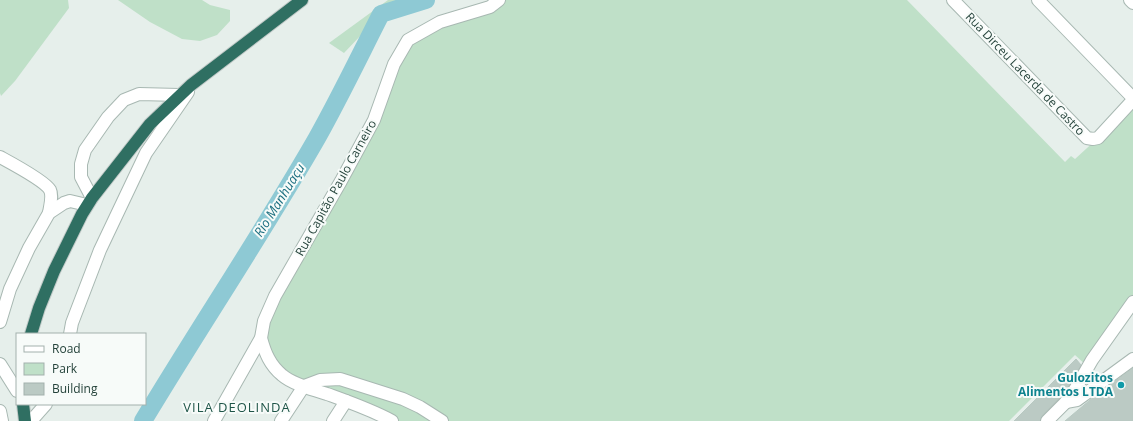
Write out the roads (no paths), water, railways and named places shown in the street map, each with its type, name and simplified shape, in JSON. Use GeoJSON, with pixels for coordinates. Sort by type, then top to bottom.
{"type":"FeatureCollection","features":[{"type":"Feature","properties":{"kind":"highway"},"geometry":{"type":"LineString","coordinates":[[31,333],[39,308],[54,271],[68,240],[89,202],[150,124],[191,85],[302,0]]}},
{"type":"Feature","properties":{"kind":"highway"},"geometry":{"type":"LineString","coordinates":[[23,405],[25,421]]}},
{"type":"Feature","properties":{"kind":"street","name":"Rua Capitão Paulo Carneiro"},"geometry":{"type":"LineString","coordinates":[[261,338],[264,321],[275,296],[374,120],[394,64],[408,40],[440,22],[490,7],[499,0]]}},
{"type":"Feature","properties":{"kind":"street","name":"Rua Dirceu Lacerda de Castro"},"geometry":{"type":"LineString","coordinates":[[953,0],[1087,138],[1098,138],[1133,99]]}},
{"type":"Feature","properties":{"kind":"street"},"geometry":{"type":"LineString","coordinates":[[1038,0],[1133,99]]}},
{"type":"Feature","properties":{"kind":"street"},"geometry":{"type":"LineString","coordinates":[[1130,0],[1133,4]]}},
{"type":"Feature","properties":{"kind":"street"},"geometry":{"type":"LineString","coordinates":[[70,333],[72,323],[100,250],[146,153],[191,85]]}},
{"type":"Feature","properties":{"kind":"street"},"geometry":{"type":"LineString","coordinates":[[49,212],[70,201],[89,202],[81,177],[81,164],[85,150],[108,117],[124,100],[139,94],[179,95]]}},
{"type":"Feature","properties":{"kind":"street"},"geometry":{"type":"LineString","coordinates":[[0,157],[43,183],[50,191],[51,200],[49,212],[29,248],[5,286],[0,322]]}},
{"type":"Feature","properties":{"kind":"street"},"geometry":{"type":"LineString","coordinates":[[1047,421],[1066,402],[1092,360],[1133,302]]}},
{"type":"Feature","properties":{"kind":"street"},"geometry":{"type":"LineString","coordinates":[[261,338],[269,362],[282,376],[392,421]]}},
{"type":"Feature","properties":{"kind":"street"},"geometry":{"type":"LineString","coordinates":[[214,421],[261,338]]}},
{"type":"Feature","properties":{"kind":"street"},"geometry":{"type":"LineString","coordinates":[[1066,402],[1077,400],[1133,359]]}},
{"type":"Feature","properties":{"kind":"street"},"geometry":{"type":"LineString","coordinates":[[0,364],[16,389]]}},
{"type":"Feature","properties":{"kind":"street"},"geometry":{"type":"LineString","coordinates":[[281,421],[304,386],[320,380],[340,379],[403,399],[420,407],[442,421]]}},
{"type":"Feature","properties":{"kind":"street"},"geometry":{"type":"LineString","coordinates":[[333,421],[346,401]]}},
{"type":"Feature","properties":{"kind":"street"},"geometry":{"type":"LineString","coordinates":[[31,421],[45,405]]}},
{"type":"Feature","properties":{"kind":"street"},"geometry":{"type":"LineString","coordinates":[[0,411],[2,421]]}},
{"type":"Feature","properties":{"kind":"waterway","name":"Rio Manhuaçu"},"geometry":{"type":"LineString","coordinates":[[143,421],[296,174],[334,107],[381,14],[426,0]]}},
{"type":"Feature","properties":{"kind":"place","name":"Gulozitos Alimentos LTDA"},"geometry":{"type":"Point","coordinates":[1121,385]}},
{"type":"Feature","properties":{"kind":"district","name":"VILA DEOLINDA"},"geometry":{"type":"Point","coordinates":[237,407]}}]}
